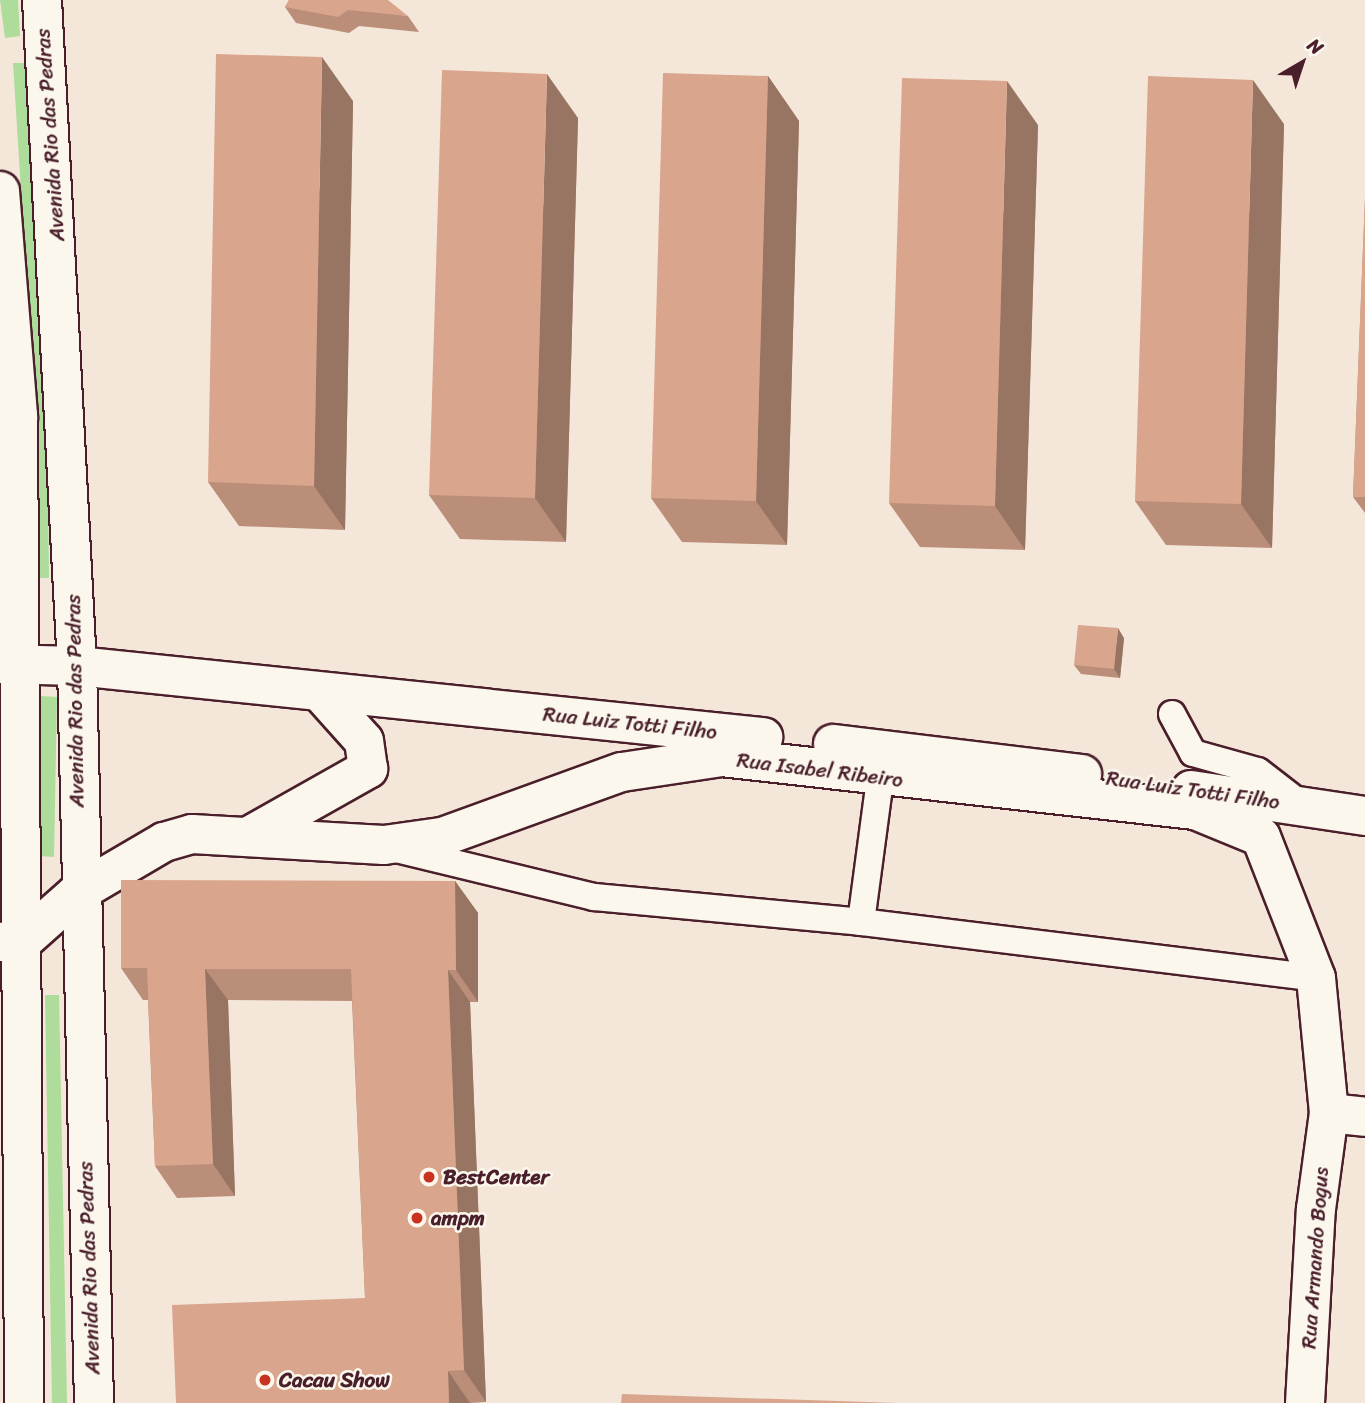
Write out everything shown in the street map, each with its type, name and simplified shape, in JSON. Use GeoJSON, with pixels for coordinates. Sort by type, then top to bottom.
{"type":"FeatureCollection","features":[{"type":"Feature","properties":{"kind":"street","name":"Avenida Rio das Pedras"},"geometry":{"type":"LineString","coordinates":[[42,0],[77,666],[78,893],[94,1403]]}},
{"type":"Feature","properties":{"kind":"street"},"geometry":{"type":"LineString","coordinates":[[0,191],[18,416],[9,663],[12,941],[10,1283],[24,1403]]}},
{"type":"Feature","properties":{"kind":"street","name":"Rua Luiz Totti Filho"},"geometry":{"type":"LineString","coordinates":[[9,663],[77,666],[320,692],[882,763],[1314,807],[1365,816]]}},
{"type":"Feature","properties":{"kind":"street"},"geometry":{"type":"LineString","coordinates":[[248,837],[349,785],[368,769],[364,741],[320,692]]}},
{"type":"Feature","properties":{"kind":"street","name":"Rua Isabel Ribeiro"},"geometry":{"type":"LineString","coordinates":[[12,941],[78,893],[164,842],[192,834],[384,845],[442,836],[622,772],[709,759],[882,763],[1195,810],[1261,837]]}},
{"type":"Feature","properties":{"kind":"street"},"geometry":{"type":"LineString","coordinates":[[1314,807],[1289,815],[1261,837],[1316,978],[1347,1115]]}},
{"type":"Feature","properties":{"kind":"street","name":"Rua Armando Bogus"},"geometry":{"type":"LineString","coordinates":[[1305,1403],[1315,1209],[1347,1115]]}},
{"type":"Feature","properties":{"kind":"lane"},"geometry":{"type":"LineString","coordinates":[[1172,714],[1192,753],[1258,771],[1314,807]]}},
{"type":"Feature","properties":{"kind":"lane"},"geometry":{"type":"LineString","coordinates":[[861,922],[882,763]]}},
{"type":"Feature","properties":{"kind":"lane"},"geometry":{"type":"LineString","coordinates":[[384,845],[594,897],[861,922],[1316,978]]}},
{"type":"Feature","properties":{"kind":"green space"},"geometry":{"type":"Polygon","coordinates":[[[0,0],[18,0],[20,36],[5,38],[0,0]]]}},
{"type":"Feature","properties":{"kind":"green space"},"geometry":{"type":"Polygon","coordinates":[[[13,63],[28,63],[47,391],[49,578],[36,578],[33,385],[13,63]]]}},
{"type":"Feature","properties":{"kind":"green space"},"geometry":{"type":"Polygon","coordinates":[[[41,696],[57,697],[54,857],[38,856],[41,696]]]}},
{"type":"Feature","properties":{"kind":"green space"},"geometry":{"type":"Polygon","coordinates":[[[45,995],[59,995],[67,1403],[52,1403],[45,995]]]}},
{"type":"Feature","properties":{"kind":"building"},"geometry":{"type":"Polygon","coordinates":[[[289,0],[388,0],[408,16],[348,10],[338,17],[285,7],[289,0]]]}},
{"type":"Feature","properties":{"kind":"building"},"geometry":{"type":"Polygon","coordinates":[[[216,54],[322,57],[314,486],[208,482],[216,54]]]}},
{"type":"Feature","properties":{"kind":"building"},"geometry":{"type":"Polygon","coordinates":[[[442,70],[547,74],[535,498],[429,495],[442,70]]]}},
{"type":"Feature","properties":{"kind":"building"},"geometry":{"type":"Polygon","coordinates":[[[663,73],[768,76],[756,501],[651,498],[663,73]]]}},
{"type":"Feature","properties":{"kind":"building"},"geometry":{"type":"Polygon","coordinates":[[[1148,76],[1253,80],[1241,504],[1135,501],[1148,76]]]}},
{"type":"Feature","properties":{"kind":"building"},"geometry":{"type":"Polygon","coordinates":[[[902,78],[1007,81],[995,506],[889,503],[902,78]]]}},
{"type":"Feature","properties":{"kind":"building"},"geometry":{"type":"Polygon","coordinates":[[[1365,198],[1365,497],[1353,497],[1365,198]]]}},
{"type":"Feature","properties":{"kind":"building"},"geometry":{"type":"Polygon","coordinates":[[[1078,625],[1118,628],[1114,669],[1074,665],[1078,625]]]}},
{"type":"Feature","properties":{"kind":"building"},"geometry":{"type":"Polygon","coordinates":[[[121,880],[455,881],[456,970],[448,970],[464,1370],[448,1371],[449,1403],[176,1403],[172,1305],[365,1298],[351,969],[205,969],[213,1164],[155,1166],[147,968],[121,968],[121,880]]]}},
{"type":"Feature","properties":{"kind":"building"},"geometry":{"type":"Polygon","coordinates":[[[622,1394],[898,1403],[621,1403],[622,1394]]]}},
{"type":"Feature","properties":{"kind":"place","name":"BestCenter"},"geometry":{"type":"Point","coordinates":[429,1177]}},
{"type":"Feature","properties":{"kind":"place","name":"ampm"},"geometry":{"type":"Point","coordinates":[417,1218]}},
{"type":"Feature","properties":{"kind":"place","name":"Cacau Show"},"geometry":{"type":"Point","coordinates":[265,1380]}}]}
